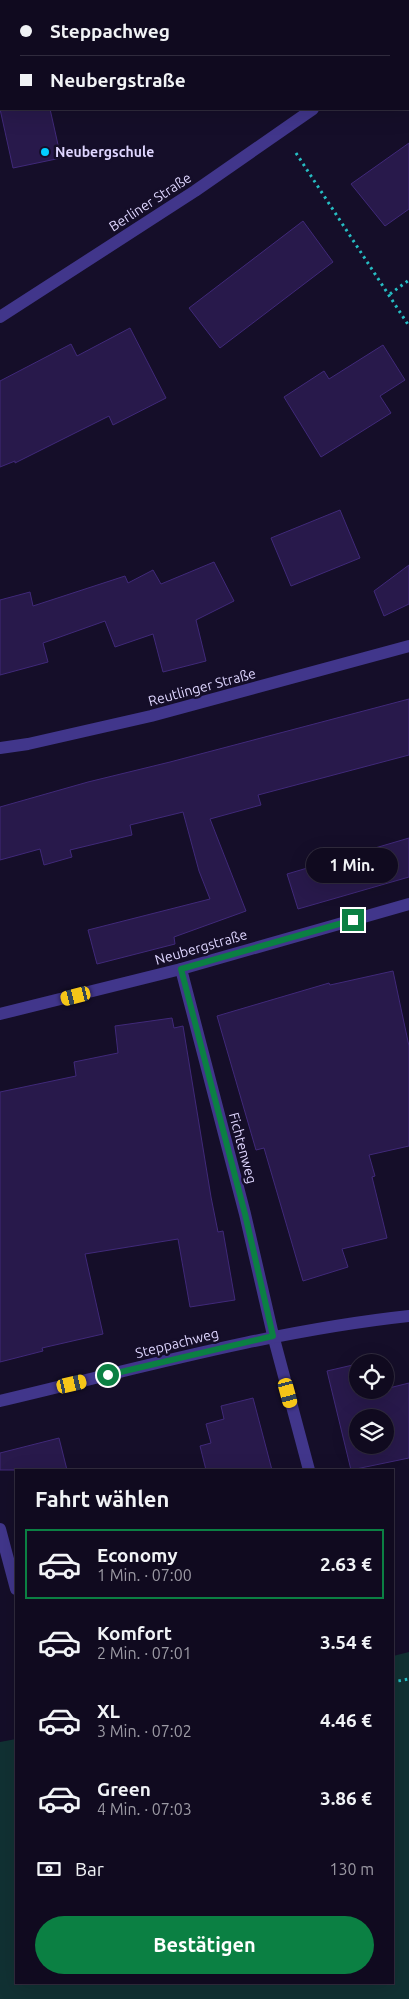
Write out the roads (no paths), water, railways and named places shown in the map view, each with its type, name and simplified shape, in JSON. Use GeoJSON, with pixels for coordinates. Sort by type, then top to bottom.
{"type":"FeatureCollection","features":[{"type":"Feature","properties":{"kind":"street","name":"Berliner Straße"},"geometry":{"type":"LineString","coordinates":[[0,317],[195,191],[312,110]]}},
{"type":"Feature","properties":{"kind":"street","name":"Reutlinger Straße"},"geometry":{"type":"LineString","coordinates":[[0,748],[28,744],[151,716],[409,646]]}},
{"type":"Feature","properties":{"kind":"street","name":"Neubergstraße"},"geometry":{"type":"LineString","coordinates":[[0,1014],[181,969],[409,904]]}},
{"type":"Feature","properties":{"kind":"street","name":"Fichtenweg"},"geometry":{"type":"LineString","coordinates":[[181,969],[245,1214],[273,1336]]}},
{"type":"Feature","properties":{"kind":"street","name":"Steppachweg"},"geometry":{"type":"LineString","coordinates":[[0,1401],[273,1336],[409,1316]]}},
{"type":"Feature","properties":{"kind":"street"},"geometry":{"type":"LineString","coordinates":[[273,1336],[309,1469]]}},
{"type":"Feature","properties":{"kind":"street"},"geometry":{"type":"LineString","coordinates":[[0,1529],[15,1585]]}},
{"type":"Feature","properties":{"kind":"place","name":"Neubergschule"},"geometry":{"type":"Point","coordinates":[45,152]}}]}
